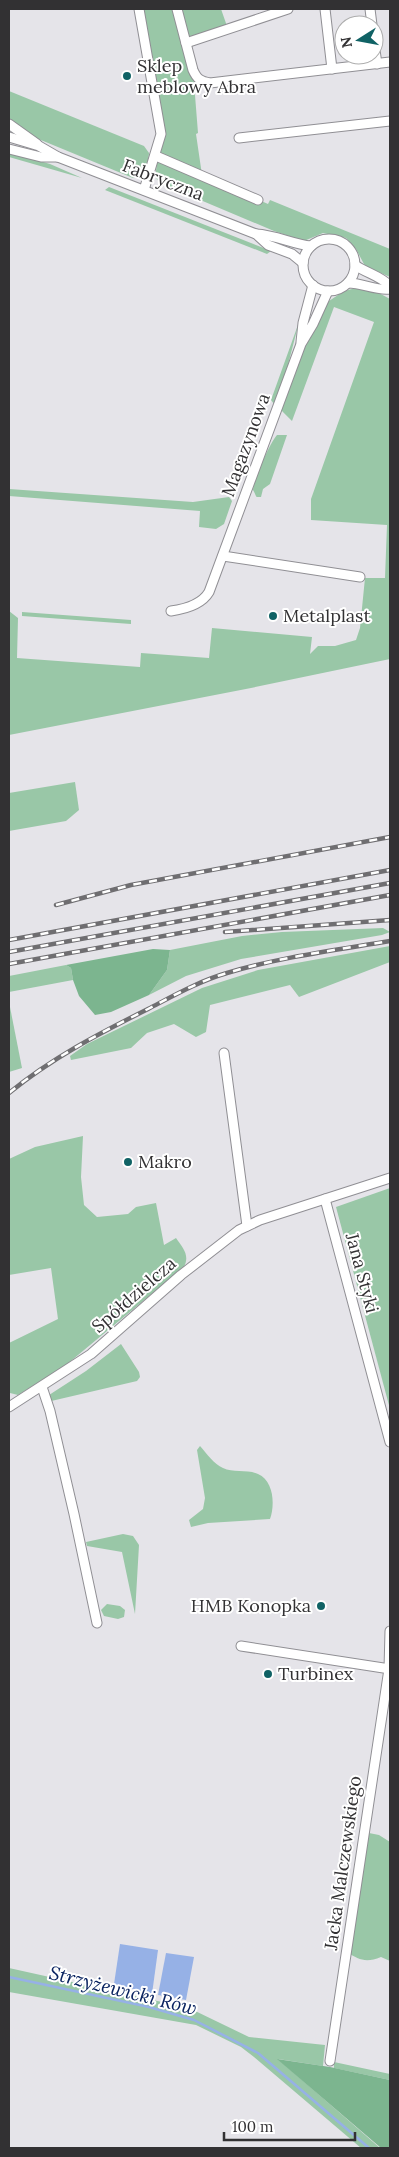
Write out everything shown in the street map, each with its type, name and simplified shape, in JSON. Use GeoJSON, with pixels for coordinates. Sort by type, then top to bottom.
{"type":"FeatureCollection","features":[{"type":"Feature","properties":{"kind":"street"},"geometry":{"type":"LineString","coordinates":[[139,9],[161,134],[156,156],[144,190]]}},
{"type":"Feature","properties":{"kind":"street"},"geometry":{"type":"LineString","coordinates":[[177,9],[196,76],[202,81],[210,82],[368,65]]}},
{"type":"Feature","properties":{"kind":"street"},"geometry":{"type":"LineString","coordinates":[[186,42],[288,9]]}},
{"type":"Feature","properties":{"kind":"street"},"geometry":{"type":"LineString","coordinates":[[325,9],[332,69]]}},
{"type":"Feature","properties":{"kind":"street"},"geometry":{"type":"LineString","coordinates":[[239,138],[390,121]]}},
{"type":"Feature","properties":{"kind":"street"},"geometry":{"type":"LineString","coordinates":[[9,124],[39,146]]}},
{"type":"Feature","properties":{"kind":"street","name":"Fabryczna"},"geometry":{"type":"LineString","coordinates":[[9,138],[39,146],[58,157],[256,234],[268,244],[292,254],[304,264]]}},
{"type":"Feature","properties":{"kind":"street","name":"Fabryczna"},"geometry":{"type":"LineString","coordinates":[[9,149],[41,157],[58,157]]}},
{"type":"Feature","properties":{"kind":"street"},"geometry":{"type":"LineString","coordinates":[[156,156],[258,200]]}},
{"type":"Feature","properties":{"kind":"street","name":"Fabryczna"},"geometry":{"type":"LineString","coordinates":[[256,234],[271,234],[296,244],[311,246]]}},
{"type":"Feature","properties":{"kind":"street"},"geometry":{"type":"LineString","coordinates":[[324,239],[340,240],[351,250],[356,265],[354,274],[348,283],[339,289],[328,291],[313,285],[306,275],[304,264],[306,254],[311,246],[324,239]]}},
{"type":"Feature","properties":{"kind":"street"},"geometry":{"type":"LineString","coordinates":[[348,283],[367,285],[382,290],[390,288],[385,280],[368,273],[356,265]]}},
{"type":"Feature","properties":{"kind":"street","name":"Magazynowa"},"geometry":{"type":"LineString","coordinates":[[171,611],[187,607],[205,598],[223,556],[300,344],[303,323],[311,299],[313,285]]}},
{"type":"Feature","properties":{"kind":"street","name":"Magazynowa"},"geometry":{"type":"LineString","coordinates":[[300,344],[313,324],[328,291]]}},
{"type":"Feature","properties":{"kind":"street"},"geometry":{"type":"LineString","coordinates":[[223,556],[360,577]]}},
{"type":"Feature","properties":{"kind":"street"},"geometry":{"type":"LineString","coordinates":[[224,1053],[247,1226]]}},
{"type":"Feature","properties":{"kind":"street","name":"Spółdzielcza"},"geometry":{"type":"LineString","coordinates":[[9,1407],[91,1354],[181,1275],[239,1230],[260,1220],[390,1178]]}},
{"type":"Feature","properties":{"kind":"street","name":"Jana Styki"},"geometry":{"type":"LineString","coordinates":[[325,1199],[390,1442]]}},
{"type":"Feature","properties":{"kind":"street"},"geometry":{"type":"LineString","coordinates":[[42,1387],[50,1411],[97,1623]]}},
{"type":"Feature","properties":{"kind":"street"},"geometry":{"type":"LineString","coordinates":[[241,1646],[389,1669],[390,1631]]}},
{"type":"Feature","properties":{"kind":"street","name":"Jacka Malczewskiego"},"geometry":{"type":"LineString","coordinates":[[330,2062],[389,1669]]}},
{"type":"Feature","properties":{"kind":"green space"},"geometry":{"type":"Polygon","coordinates":[[[139,9],[221,9],[228,29],[186,43],[193,70],[198,133],[196,134],[202,175],[268,204],[270,200],[390,249],[390,277],[365,266],[356,249],[346,238],[323,233],[304,241],[274,231],[160,183],[155,177],[160,143],[139,9]]]}},
{"type":"Feature","properties":{"kind":"green space"},"geometry":{"type":"Polygon","coordinates":[[[9,91],[144,146],[149,153],[146,168],[141,174],[133,178],[36,138],[9,119],[9,91]]]}},
{"type":"Feature","properties":{"kind":"green space"},"geometry":{"type":"Polygon","coordinates":[[[9,152],[50,164],[82,178],[9,157],[9,152]]]}},
{"type":"Feature","properties":{"kind":"green space"},"geometry":{"type":"Polygon","coordinates":[[[109,187],[271,251],[267,254],[105,190],[109,187]]]}},
{"type":"Feature","properties":{"kind":"green space"},"geometry":{"type":"Polygon","coordinates":[[[360,287],[377,292],[390,299],[390,659],[9,735],[9,611],[18,618],[17,658],[140,667],[141,653],[209,658],[212,628],[312,637],[310,654],[318,646],[335,646],[356,640],[360,628],[365,578],[385,578],[387,525],[311,520],[311,499],[374,322],[334,307],[292,421],[271,400],[299,322],[279,400],[301,344],[326,303],[344,291],[360,287]]]}},
{"type":"Feature","properties":{"kind":"green space"},"geometry":{"type":"Polygon","coordinates":[[[277,435],[287,435],[270,484],[263,489],[261,497],[257,497],[253,490],[256,478],[266,453],[277,435]]]}},
{"type":"Feature","properties":{"kind":"green space"},"geometry":{"type":"Polygon","coordinates":[[[9,489],[193,502],[229,497],[232,501],[224,524],[216,529],[199,527],[200,511],[9,496],[9,489]]]}},
{"type":"Feature","properties":{"kind":"green space"},"geometry":{"type":"Polygon","coordinates":[[[22,612],[131,620],[131,624],[22,616],[22,612]]]}},
{"type":"Feature","properties":{"kind":"green space"},"geometry":{"type":"Polygon","coordinates":[[[75,782],[79,810],[66,821],[9,831],[9,793],[75,782]]]}},
{"type":"Feature","properties":{"kind":"green space"},"geometry":{"type":"Polygon","coordinates":[[[383,928],[390,932],[382,935],[241,959],[186,976],[149,995],[167,970],[170,950],[242,936],[282,932],[383,928]]]}},
{"type":"Feature","properties":{"kind":"green space"},"geometry":{"type":"Polygon","coordinates":[[[390,946],[390,962],[299,997],[290,985],[210,1005],[206,1032],[196,1037],[174,1024],[147,1033],[131,1048],[71,1060],[70,1056],[87,1044],[202,988],[258,970],[390,946]]]}},
{"type":"Feature","properties":{"kind":"green space"},"geometry":{"type":"Polygon","coordinates":[[[153,949],[170,950],[167,970],[149,995],[111,1012],[95,1015],[79,996],[71,968],[66,965],[153,949]]]}},
{"type":"Feature","properties":{"kind":"green space"},"geometry":{"type":"Polygon","coordinates":[[[66,965],[71,968],[73,980],[9,992],[9,976],[66,965]]]}},
{"type":"Feature","properties":{"kind":"green space"},"geometry":{"type":"Polygon","coordinates":[[[9,1002],[22,1068],[9,1072],[9,1002]]]}},
{"type":"Feature","properties":{"kind":"green space"},"geometry":{"type":"Polygon","coordinates":[[[83,1136],[81,1177],[84,1205],[97,1217],[128,1214],[136,1207],[156,1203],[164,1245],[176,1238],[185,1252],[186,1263],[184,1267],[66,1365],[18,1395],[10,1393],[9,1343],[58,1319],[51,1268],[9,1275],[9,1159],[35,1147],[83,1136]]]}},
{"type":"Feature","properties":{"kind":"green space"},"geometry":{"type":"Polygon","coordinates":[[[390,1188],[390,1409],[336,1207],[390,1188]]]}},
{"type":"Feature","properties":{"kind":"green space"},"geometry":{"type":"Polygon","coordinates":[[[121,1344],[139,1372],[140,1377],[137,1381],[47,1402],[46,1397],[86,1371],[121,1344]]]}},
{"type":"Feature","properties":{"kind":"green space"},"geometry":{"type":"Polygon","coordinates":[[[200,1446],[223,1468],[250,1472],[263,1477],[270,1488],[273,1500],[270,1519],[208,1523],[191,1527],[189,1520],[203,1509],[205,1498],[197,1450],[200,1446]]]}},
{"type":"Feature","properties":{"kind":"green space"},"geometry":{"type":"Polygon","coordinates":[[[123,1534],[133,1536],[139,1545],[135,1614],[122,1552],[87,1546],[86,1542],[123,1534]]]}},
{"type":"Feature","properties":{"kind":"green space"},"geometry":{"type":"Polygon","coordinates":[[[107,1604],[120,1606],[125,1610],[124,1617],[118,1619],[104,1616],[101,1610],[107,1604]]]}},
{"type":"Feature","properties":{"kind":"green space"},"geometry":{"type":"Polygon","coordinates":[[[364,1832],[379,1835],[390,1842],[390,1961],[381,1957],[363,1960],[347,1952],[364,1832]]]}},
{"type":"Feature","properties":{"kind":"green space"},"geometry":{"type":"Polygon","coordinates":[[[9,1968],[189,2008],[249,2037],[325,2045],[323,2066],[278,2059],[380,2148],[361,2148],[241,2047],[196,2025],[9,1992],[9,1968]]]}},
{"type":"Feature","properties":{"kind":"green space"},"geometry":{"type":"Polygon","coordinates":[[[277,2059],[330,2067],[390,2080],[390,2148],[381,2148],[277,2059]]]}},
{"type":"Feature","properties":{"kind":"green space"},"geometry":{"type":"Polygon","coordinates":[[[334,2062],[390,2074],[390,2080],[334,2068],[334,2062]]]}},
{"type":"Feature","properties":{"kind":"water"},"geometry":{"type":"Polygon","coordinates":[[[120,1944],[158,1950],[152,1994],[114,1984],[120,1944]]]}},
{"type":"Feature","properties":{"kind":"water"},"geometry":{"type":"Polygon","coordinates":[[[166,1953],[194,1957],[186,2000],[158,1995],[166,1953]]]}},
{"type":"Feature","properties":{"kind":"waterway","name":"Strzyżewicki Rów"},"geometry":{"type":"LineString","coordinates":[[9,1977],[149,2007],[194,2020],[258,2053],[369,2148]]}},
{"type":"Feature","properties":{"kind":"railway"},"geometry":{"type":"LineString","coordinates":[[56,905],[131,885],[390,837]]}},
{"type":"Feature","properties":{"kind":"railway"},"geometry":{"type":"LineString","coordinates":[[9,940],[390,870]]}},
{"type":"Feature","properties":{"kind":"railway"},"geometry":{"type":"LineString","coordinates":[[9,952],[390,883]]}},
{"type":"Feature","properties":{"kind":"railway"},"geometry":{"type":"LineString","coordinates":[[9,964],[390,895]]}},
{"type":"Feature","properties":{"kind":"railway"},"geometry":{"type":"LineString","coordinates":[[225,932],[390,920]]}},
{"type":"Feature","properties":{"kind":"railway"},"geometry":{"type":"LineString","coordinates":[[9,1093],[25,1080],[76,1047],[206,980],[227,973],[308,954],[390,941]]}},
{"type":"Feature","properties":{"kind":"place","name":"Sklep meblowy Abra"},"geometry":{"type":"Point","coordinates":[127,76]}},
{"type":"Feature","properties":{"kind":"place","name":"Metalplast"},"geometry":{"type":"Point","coordinates":[273,616]}},
{"type":"Feature","properties":{"kind":"place","name":"Makro"},"geometry":{"type":"Point","coordinates":[128,1162]}},
{"type":"Feature","properties":{"kind":"place","name":"HMB Konopka"},"geometry":{"type":"Point","coordinates":[321,1606]}},
{"type":"Feature","properties":{"kind":"place","name":"Turbinex"},"geometry":{"type":"Point","coordinates":[268,1674]}}]}
